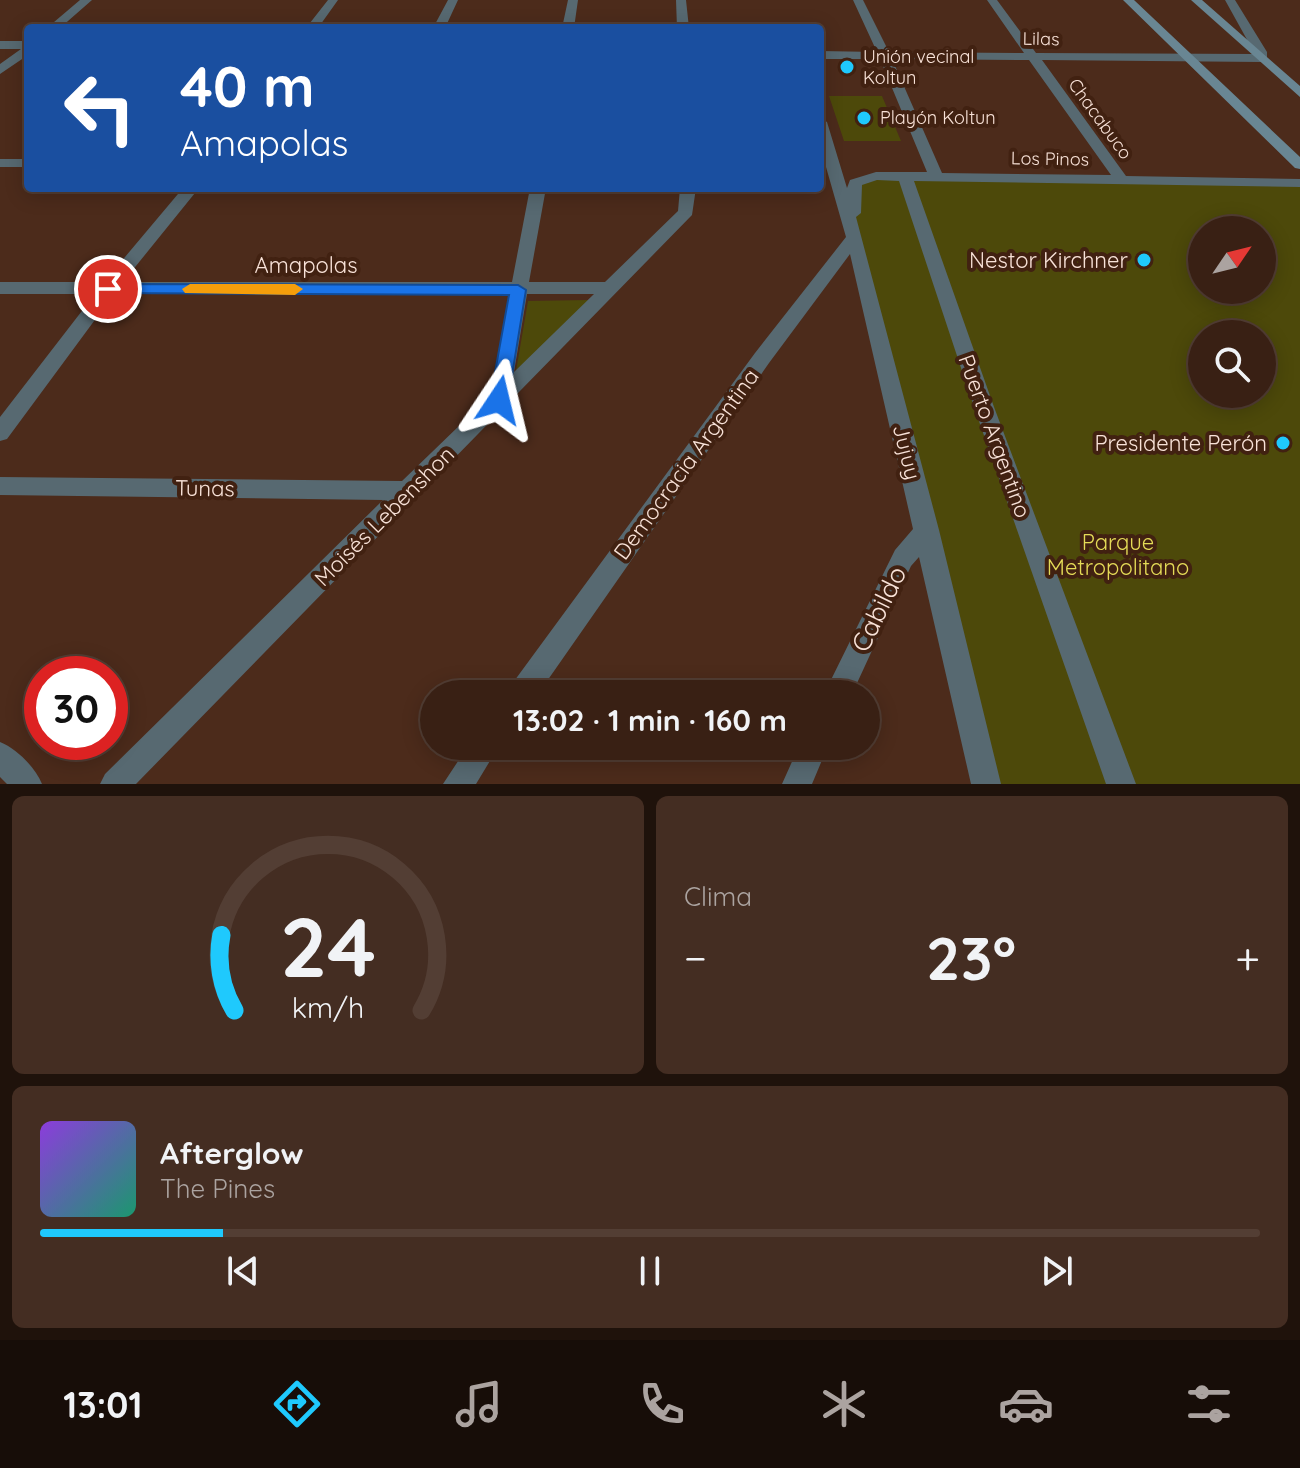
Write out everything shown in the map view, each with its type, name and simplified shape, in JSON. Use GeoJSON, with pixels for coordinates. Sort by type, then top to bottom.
{"type":"FeatureCollection","features":[{"type":"Feature","properties":{"kind":"street"},"geometry":{"type":"LineString","coordinates":[[58,24],[87,0]]}},
{"type":"Feature","properties":{"kind":"street"},"geometry":{"type":"LineString","coordinates":[[315,24],[333,0]]}},
{"type":"Feature","properties":{"kind":"street"},"geometry":{"type":"LineString","coordinates":[[441,24],[453,0]]}},
{"type":"Feature","properties":{"kind":"street"},"geometry":{"type":"LineString","coordinates":[[569,24],[573,0]]}},
{"type":"Feature","properties":{"kind":"street"},"geometry":{"type":"LineString","coordinates":[[681,0],[683,24]]}},
{"type":"Feature","properties":{"kind":"street"},"geometry":{"type":"LineString","coordinates":[[858,0],[936,177]]}},
{"type":"Feature","properties":{"kind":"street","name":"Chacabuco"},"geometry":{"type":"LineString","coordinates":[[992,0],[1122,180]]}},
{"type":"Feature","properties":{"kind":"street"},"geometry":{"type":"LineString","coordinates":[[1128,0],[1300,165]]}},
{"type":"Feature","properties":{"kind":"street"},"geometry":{"type":"LineString","coordinates":[[1196,0],[1300,93]]}},
{"type":"Feature","properties":{"kind":"street"},"geometry":{"type":"LineString","coordinates":[[1230,0],[1261,52],[1261,58]]}},
{"type":"Feature","properties":{"kind":"street"},"geometry":{"type":"LineString","coordinates":[[0,45],[24,47]]}},
{"type":"Feature","properties":{"kind":"street"},"geometry":{"type":"LineString","coordinates":[[0,70],[24,50]]}},
{"type":"Feature","properties":{"kind":"street","name":"Lilas"},"geometry":{"type":"LineString","coordinates":[[824,55],[1261,58]]}},
{"type":"Feature","properties":{"kind":"street","name":"Jujuy"},"geometry":{"type":"LineString","coordinates":[[824,136],[854,237],[986,784]]}},
{"type":"Feature","properties":{"kind":"street"},"geometry":{"type":"LineString","coordinates":[[0,163],[24,163]]}},
{"type":"Feature","properties":{"kind":"street","name":"Puerto Argentino"},"geometry":{"type":"LineString","coordinates":[[905,176],[984,407],[1121,784]]}},
{"type":"Feature","properties":{"kind":"street","name":"Los Pinos"},"geometry":{"type":"LineString","coordinates":[[854,237],[855,183],[865,177],[1300,183]]}},
{"type":"Feature","properties":{"kind":"street"},"geometry":{"type":"LineString","coordinates":[[0,433],[108,289],[188,192]]}},
{"type":"Feature","properties":{"kind":"street"},"geometry":{"type":"LineString","coordinates":[[499,400],[537,192]]}},
{"type":"Feature","properties":{"kind":"street","name":"Moisés Lebenshon"},"geometry":{"type":"LineString","coordinates":[[115,784],[613,288],[686,212],[688,192]]}},
{"type":"Feature","properties":{"kind":"street","name":"Democracia Argentina"},"geometry":{"type":"LineString","coordinates":[[532,680],[762,358],[854,237]]}},
{"type":"Feature","properties":{"kind":"street","name":"Amapolas"},"geometry":{"type":"LineString","coordinates":[[0,288],[613,288]]}},
{"type":"Feature","properties":{"kind":"street","name":"Tunas"},"geometry":{"type":"LineString","coordinates":[[0,486],[409,491]]}},
{"type":"Feature","properties":{"kind":"street","name":"Cabildo"},"geometry":{"type":"LineString","coordinates":[[845,680],[903,558],[927,530]]}},
{"type":"Feature","properties":{"kind":"street"},"geometry":{"type":"LineString","coordinates":[[0,756],[27,784]]}},
{"type":"Feature","properties":{"kind":"street"},"geometry":{"type":"LineString","coordinates":[[458,784],[475,760]]}},
{"type":"Feature","properties":{"kind":"street"},"geometry":{"type":"LineString","coordinates":[[797,784],[808,760]]}},
{"type":"Feature","properties":{"kind":"green space","name":"Playón Koltun"},"geometry":{"type":"Polygon","coordinates":[[[829,96],[882,96],[901,141],[844,141],[829,96]]]}},
{"type":"Feature","properties":{"kind":"green space","name":"Parque Metropolitano"},"geometry":{"type":"Polygon","coordinates":[[[865,177],[1300,183],[1300,784],[986,784],[854,237],[853,189],[865,177]]]}},
{"type":"Feature","properties":{"kind":"green space"},"geometry":{"type":"Polygon","coordinates":[[[589,300],[516,371],[528,301],[589,300]]]}},
{"type":"Feature","properties":{"kind":"slow traffic"},"geometry":{"type":"LineString","coordinates":[[190,289],[295,289]]}},
{"type":"Feature","properties":{"kind":"place","name":"Unión vecinal Koltun"},"geometry":{"type":"Point","coordinates":[847,67]}},
{"type":"Feature","properties":{"kind":"place","name":"Playón Koltun"},"geometry":{"type":"Point","coordinates":[864,118]}},
{"type":"Feature","properties":{"kind":"place","name":"Nestor Kirchner"},"geometry":{"type":"Point","coordinates":[1144,260]}},
{"type":"Feature","properties":{"kind":"place","name":"Presidente Perón"},"geometry":{"type":"Point","coordinates":[1283,443]}},
{"type":"Feature","properties":{"kind":"route"},"geometry":{"type":"LineString","coordinates":[[108,289],[518,290],[499,400]]}}]}
